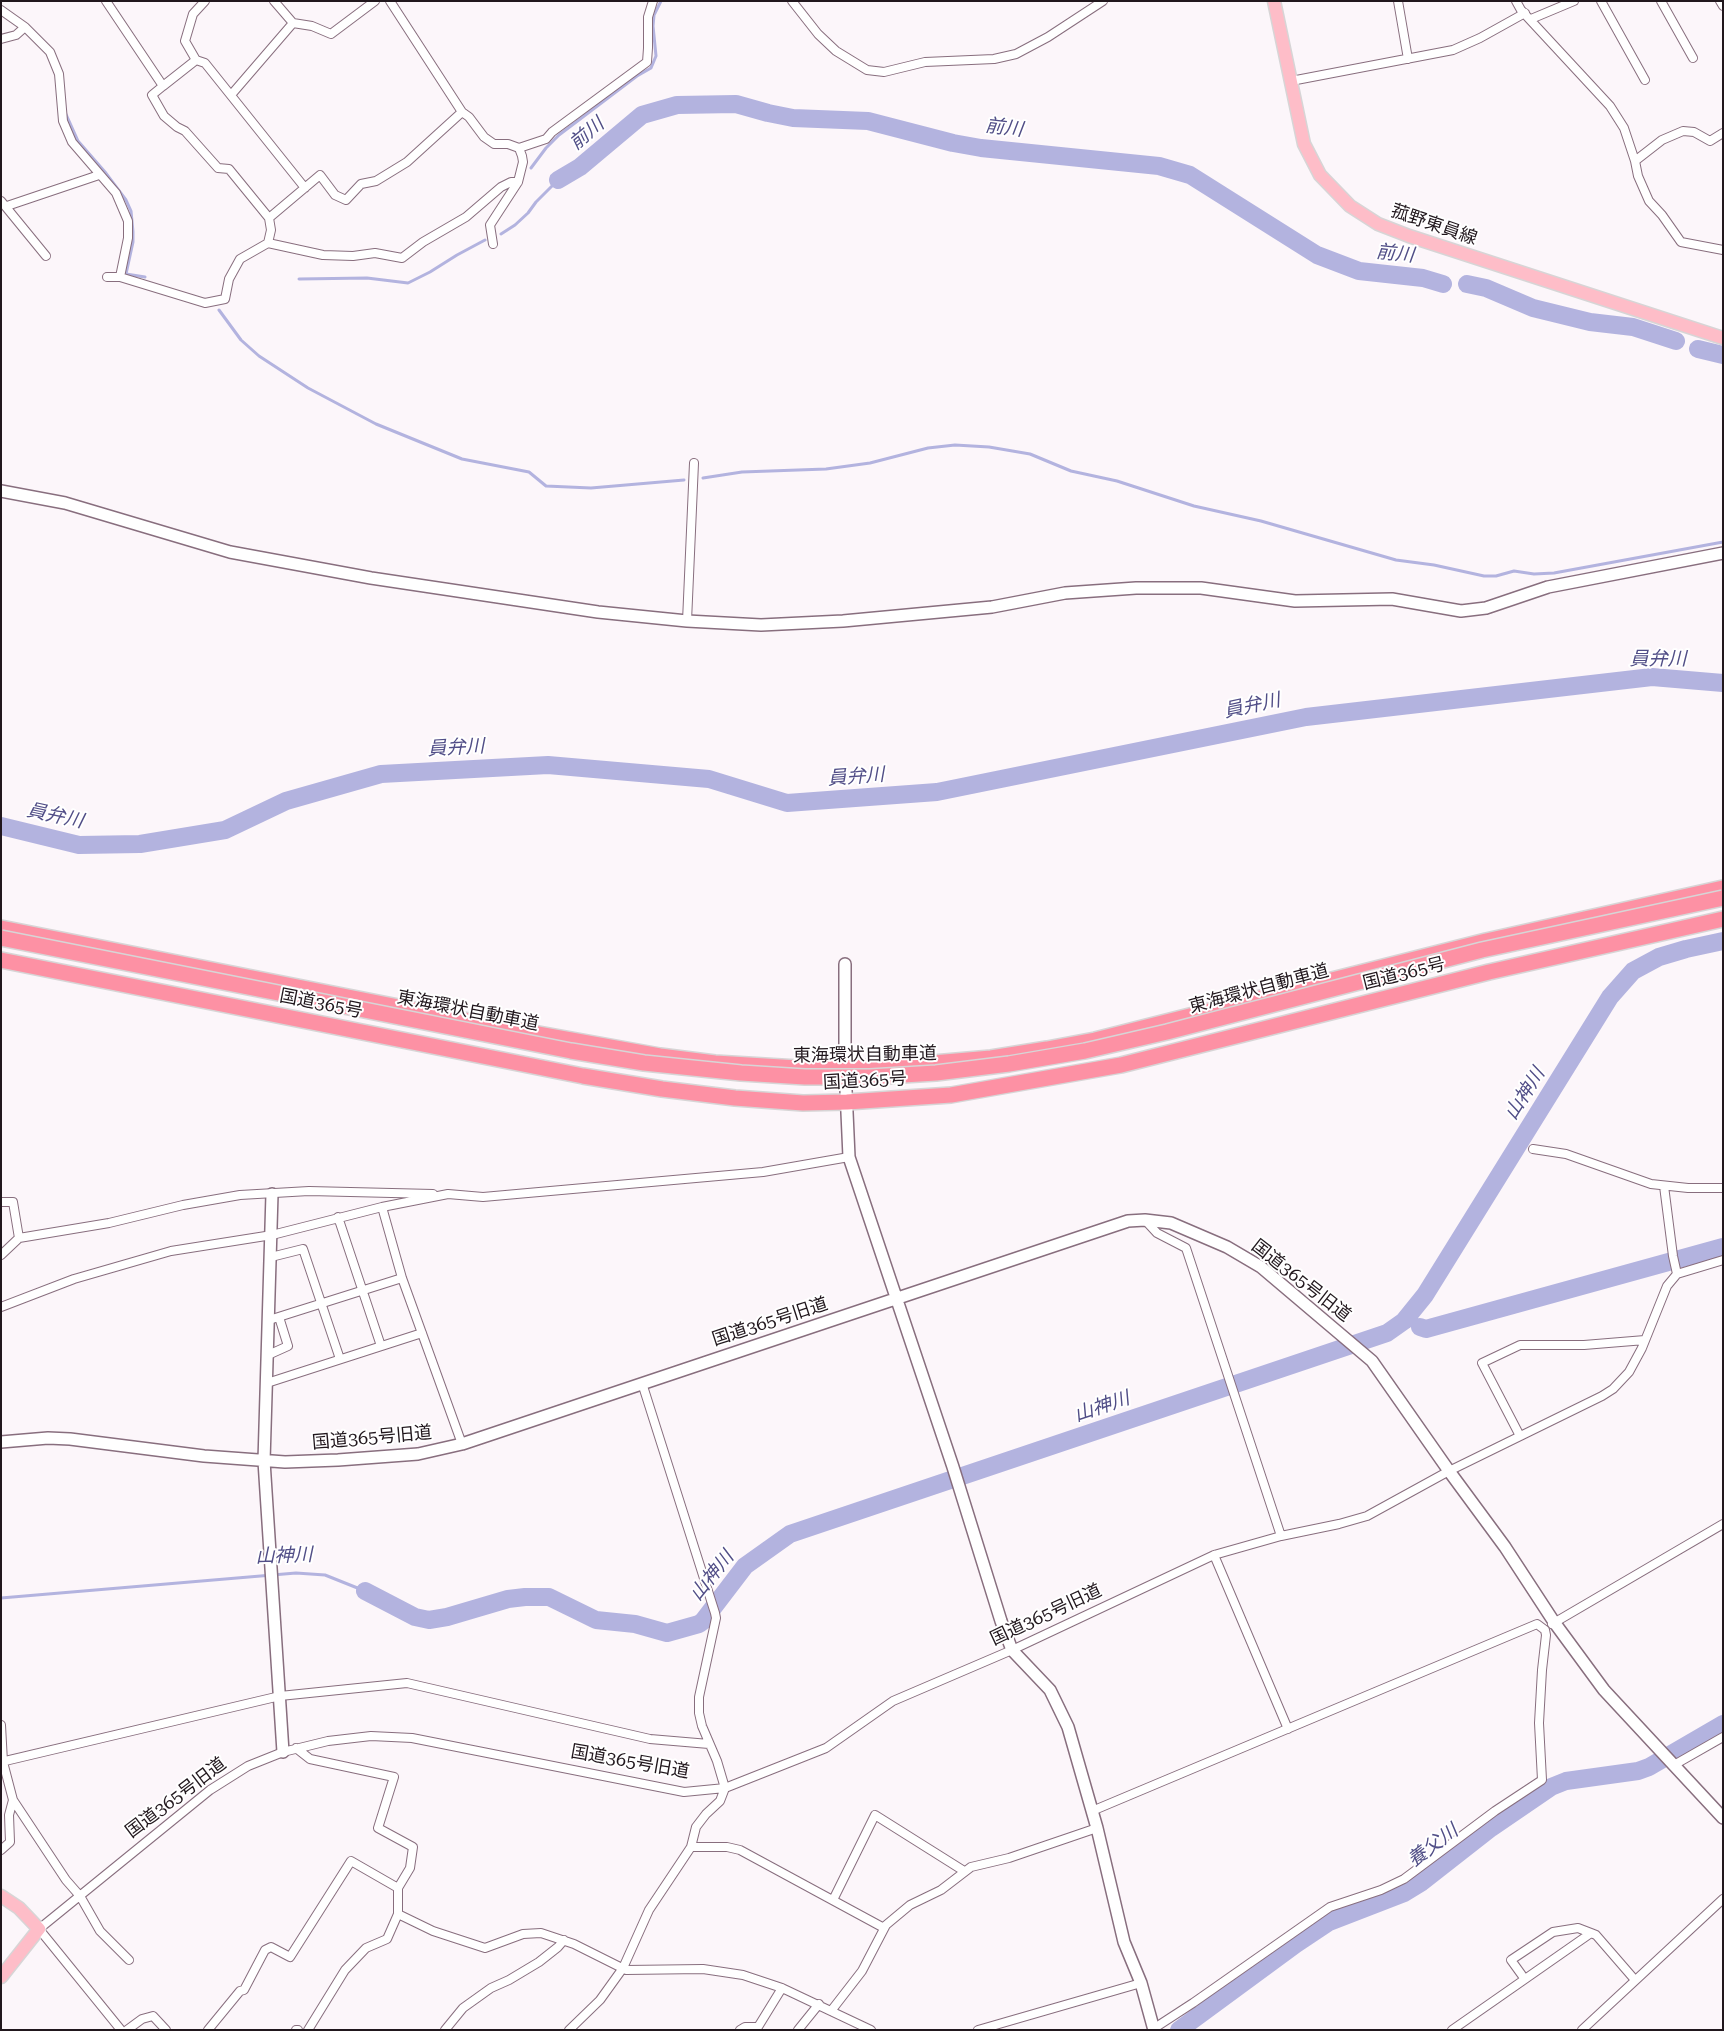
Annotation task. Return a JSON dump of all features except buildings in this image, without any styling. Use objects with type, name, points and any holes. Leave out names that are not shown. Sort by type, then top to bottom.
[{"type":"highway","name":"国道365号","points":[[1,928],[489,1025],[660,1056],[757,1066],[846,1068],[926,1065],[1047,1050],[1095,1040],[1486,941],[1723,888]]},
{"type":"highway","name":"東海環状自動車道","points":[[1,938],[644,1063],[741,1073],[804,1077],[870,1077],[936,1073],[1009,1064],[1085,1051],[1167,1032],[1482,950],[1723,898]]},
{"type":"highway","name":"国道365号","points":[[1,960],[618,1082],[735,1098],[802,1103],[847,1102],[951,1095],[1121,1064],[1489,972],[1723,919]]},
{"type":"main road","name":"菰野東員線","points":[[1274,1],[1302,134],[1317,169],[1341,198],[1357,212],[1378,224],[1409,236],[1723,338]]},
{"type":"main road","points":[[1,1896],[20,1908],[39,1929],[1,1977]]},
{"type":"street","points":[[106,1],[163,86]]},
{"type":"street","points":[[205,1],[193,14],[185,41],[196,60],[205,63],[305,188]]},
{"type":"street","points":[[274,1],[293,24],[312,26],[331,34],[375,1]]},
{"type":"street","points":[[390,1],[462,112],[484,137],[494,144],[508,144],[519,148],[546,139],[552,132],[646,62],[648,17],[653,1]]},
{"type":"street","points":[[792,1],[818,34],[836,51],[867,70],[884,72],[925,62],[994,59],[1016,54],[1048,37],[1103,1]]},
{"type":"street","points":[[1398,1],[1408,59]]},
{"type":"street","points":[[1516,1],[1610,106],[1624,128],[1638,176],[1649,201],[1682,242],[1723,250]]},
{"type":"street","points":[[1531,19],[1574,1]]},
{"type":"street","points":[[1601,1],[1645,80]]},
{"type":"street","points":[[1661,1],[1693,58]]},
{"type":"street","points":[[1720,1],[1723,6]]},
{"type":"street","points":[[1,10],[24,27],[50,52],[59,74],[63,121],[72,142],[116,193],[128,221],[128,238],[120,277]]},
{"type":"street","points":[[1291,81],[1408,59],[1460,47],[1525,13]]},
{"type":"street","points":[[230,95],[293,24]]},
{"type":"street","points":[[1,39],[16,34],[24,27]]},
{"type":"street","points":[[196,60],[152,95],[164,116],[185,131],[218,168],[229,169],[268,218],[271,230],[268,242]]},
{"type":"street","points":[[268,218],[320,175],[336,195],[346,200],[361,184],[376,181],[407,162],[462,112]]},
{"type":"street","points":[[1634,161],[1662,140],[1683,131],[1694,132],[1710,141],[1723,133]]},
{"type":"street","points":[[493,244],[490,225],[518,182],[523,162],[519,148]]},
{"type":"street","points":[[46,256],[3,202],[99,174]]},
{"type":"street","points":[[107,277],[120,277],[205,303],[225,299],[229,279],[240,259],[268,242],[323,255],[353,256],[375,253],[402,258],[423,242],[466,216],[501,187],[511,182],[518,182]]},
{"type":"street","points":[[687,621],[694,463]]},
{"type":"street","points":[[1,491],[65,503],[230,552],[371,578],[525,603],[598,612],[687,621],[761,625],[843,621],[992,607],[1065,593],[1136,588],[1201,588],[1294,601],[1392,599],[1460,611],[1486,608],[1548,587],[1723,553]]},
{"type":"street","points":[[844,964],[849,1157],[1012,1650],[1050,1690],[1063,1714],[1097,1828],[1124,1942],[1141,1983],[1154,2029],[1194,2004],[1330,1907],[1381,1890],[1404,1879],[1495,1811],[1542,1780],[1539,1723],[1545,1630],[1538,1624],[1092,1811]]},
{"type":"street","points":[[1533,1150],[1566,1154],[1601,1168],[1651,1184],[1723,1188]]},
{"type":"street","points":[[1,1254],[19,1238],[109,1223],[184,1205],[240,1195],[310,1191],[448,1194],[483,1197],[763,1172],[849,1157]]},
{"type":"street","points":[[1664,1186],[1676,1271],[1723,1260]]},
{"type":"street","points":[[272,1194],[271,1257],[274,1318],[268,1355],[264,1461],[283,1752]]},
{"type":"street","points":[[1,1307],[74,1279],[171,1251],[272,1235],[338,1217],[448,1194]]},
{"type":"street","points":[[1,1202],[12,1202],[19,1238]]},
{"type":"street","points":[[382,1207],[402,1278],[462,1444]]},
{"type":"street","points":[[338,1217],[381,1346]]},
{"type":"street","points":[[1145,1220],[1156,1232],[1186,1248],[1281,1536]]},
{"type":"street","name":"国道365号旧道","points":[[1,1442],[48,1438],[70,1439],[204,1456],[264,1461],[338,1460],[418,1454],[462,1444],[1128,1221],[1145,1220],[1171,1223],[1227,1247],[1261,1267],[1372,1361],[1448,1471]]},
{"type":"street","points":[[271,1257],[303,1249],[340,1359]]},
{"type":"street","name":"国道365号旧道","points":[[39,1929],[210,1790],[248,1766],[296,1748],[328,1741],[371,1736],[412,1738],[684,1792],[725,1788],[826,1748],[893,1701],[1012,1650],[1214,1555],[1281,1536],[1367,1516],[1448,1471],[1602,1396],[1613,1389],[1629,1372],[1645,1340],[1667,1286],[1676,1271]]},
{"type":"street","points":[[274,1318],[402,1278]]},
{"type":"street","points":[[268,1355],[288,1346],[274,1318]]},
{"type":"street","points":[[267,1383],[422,1333]]},
{"type":"street","points":[[1520,1436],[1482,1363],[1520,1345],[1584,1344],[1645,1340]]},
{"type":"street","points":[[570,2030],[600,2000],[622,1968],[650,1910],[691,1847],[696,1827],[720,1800],[725,1788],[699,1713],[699,1697],[716,1618],[715,1612],[642,1383]]},
{"type":"street","points":[[1448,1471],[1505,1546],[1554,1622],[1604,1690],[1723,1818]]},
{"type":"street","points":[[1545,1630],[1554,1622],[1723,1524]]},
{"type":"street","points":[[1214,1555],[1288,1729]]},
{"type":"street","points":[[2,1762],[280,1696],[407,1683],[650,1739],[709,1744]]},
{"type":"street","points":[[1,1725],[2,1762],[13,1800],[66,1880],[80,1896],[100,1931],[129,1960]]},
{"type":"street","points":[[1673,1764],[1723,1737]]},
{"type":"street","points":[[296,1748],[310,1759],[394,1777],[378,1828],[413,1847],[410,1868],[398,1888],[398,1914],[387,1939],[366,1948],[345,1970],[308,2030]]},
{"type":"street","points":[[1,1850],[10,1842],[9,1815],[13,1800]]},
{"type":"street","points":[[833,1900],[875,1815],[964,1871]]},
{"type":"street","points":[[831,2011],[862,1971],[884,1928],[910,1905],[941,1890],[964,1871],[1097,1828]]},
{"type":"street","points":[[691,1847],[727,1847],[740,1850],[884,1928]]},
{"type":"street","points":[[208,2030],[240,1991],[244,1990],[265,1950],[271,1947],[290,1957],[352,1861],[398,1888]]},
{"type":"street","points":[[1582,2030],[1723,1899]]},
{"type":"street","points":[[398,1914],[433,1931],[485,1948],[530,1933],[541,1933],[564,1940],[626,1970],[715,1970],[743,1975],[782,1988],[871,2030]]},
{"type":"street","points":[[1524,1978],[1511,1960],[1553,1932],[1578,1928],[1596,1935],[1635,1980]]},
{"type":"street","points":[[39,1929],[121,2030]]},
{"type":"street","points":[[1452,2030],[1591,1932]]},
{"type":"street","points":[[446,2030],[463,2008],[492,1988],[539,1962],[558,1948],[564,1940]]},
{"type":"street","points":[[978,2030],[1141,1983]]},
{"type":"street","points":[[740,2030],[745,2027],[758,2027],[782,1988]]},
{"type":"street","points":[[798,2030],[819,2004]]},
{"type":"street","points":[[127,2030],[142,2019],[153,2016],[166,2030]]},
{"type":"waterway","points":[[531,168],[546,148],[559,135],[637,76],[651,68],[656,56],[653,26],[654,15],[661,1]]},
{"type":"waterway","name":"前川","points":[[558,180],[580,167],[642,115],[677,105],[736,104],[793,118],[868,121],[953,143],[981,148],[1159,166],[1190,175],[1317,255],[1359,271],[1423,278],[1443,284]]},
{"type":"waterway","points":[[65,112],[78,141],[126,200],[131,211],[133,232],[133,242],[126,274],[145,277]]},
{"type":"waterway","points":[[501,234],[528,213],[558,180]]},
{"type":"waterway","points":[[299,279],[367,278],[408,283],[485,240]]},
{"type":"waterway","name":"前川","points":[[1467,284],[1486,288],[1533,308],[1590,322],[1633,327],[1676,341]]},
{"type":"waterway","points":[[219,310],[241,340],[259,356],[308,388],[376,424],[462,459],[529,472],[546,486],[591,488],[684,480]]},
{"type":"waterway","name":"前川","points":[[1698,349],[1723,355]]},
{"type":"waterway","points":[[703,478],[742,472],[826,469],[870,463],[928,448],[955,445],[989,447],[1030,454],[1071,471],[1117,481],[1194,506],[1261,521],[1396,560],[1434,565],[1484,576],[1496,576],[1514,571],[1534,574],[1554,573],[1723,542]]},
{"type":"waterway","name":"員弁川","points":[[1,826],[79,845],[140,844],[225,830],[286,801],[381,774],[548,765],[709,779],[787,803],[937,792],[1306,717],[1652,677],[1723,683]]},
{"type":"waterway","name":"山神川","points":[[365,1591],[415,1617],[429,1620],[447,1617],[508,1599],[549,1597],[596,1620],[635,1624],[667,1633],[699,1624],[703,1621],[745,1566],[790,1534],[1387,1333],[1404,1321],[1425,1295],[1610,997],[1633,971],[1659,957],[1723,941]]},
{"type":"waterway","name":"山神川","points":[[1420,1327],[1426,1329],[1723,1247]]},
{"type":"waterway","name":"山神川","points":[[1,1598],[296,1573],[325,1575],[365,1591]]},
{"type":"waterway","name":"養父川","points":[[1179,2030],[1329,1922],[1404,1893],[1422,1882],[1491,1828],[1551,1787],[1566,1781],[1638,1771],[1649,1767],[1723,1724]]}]
